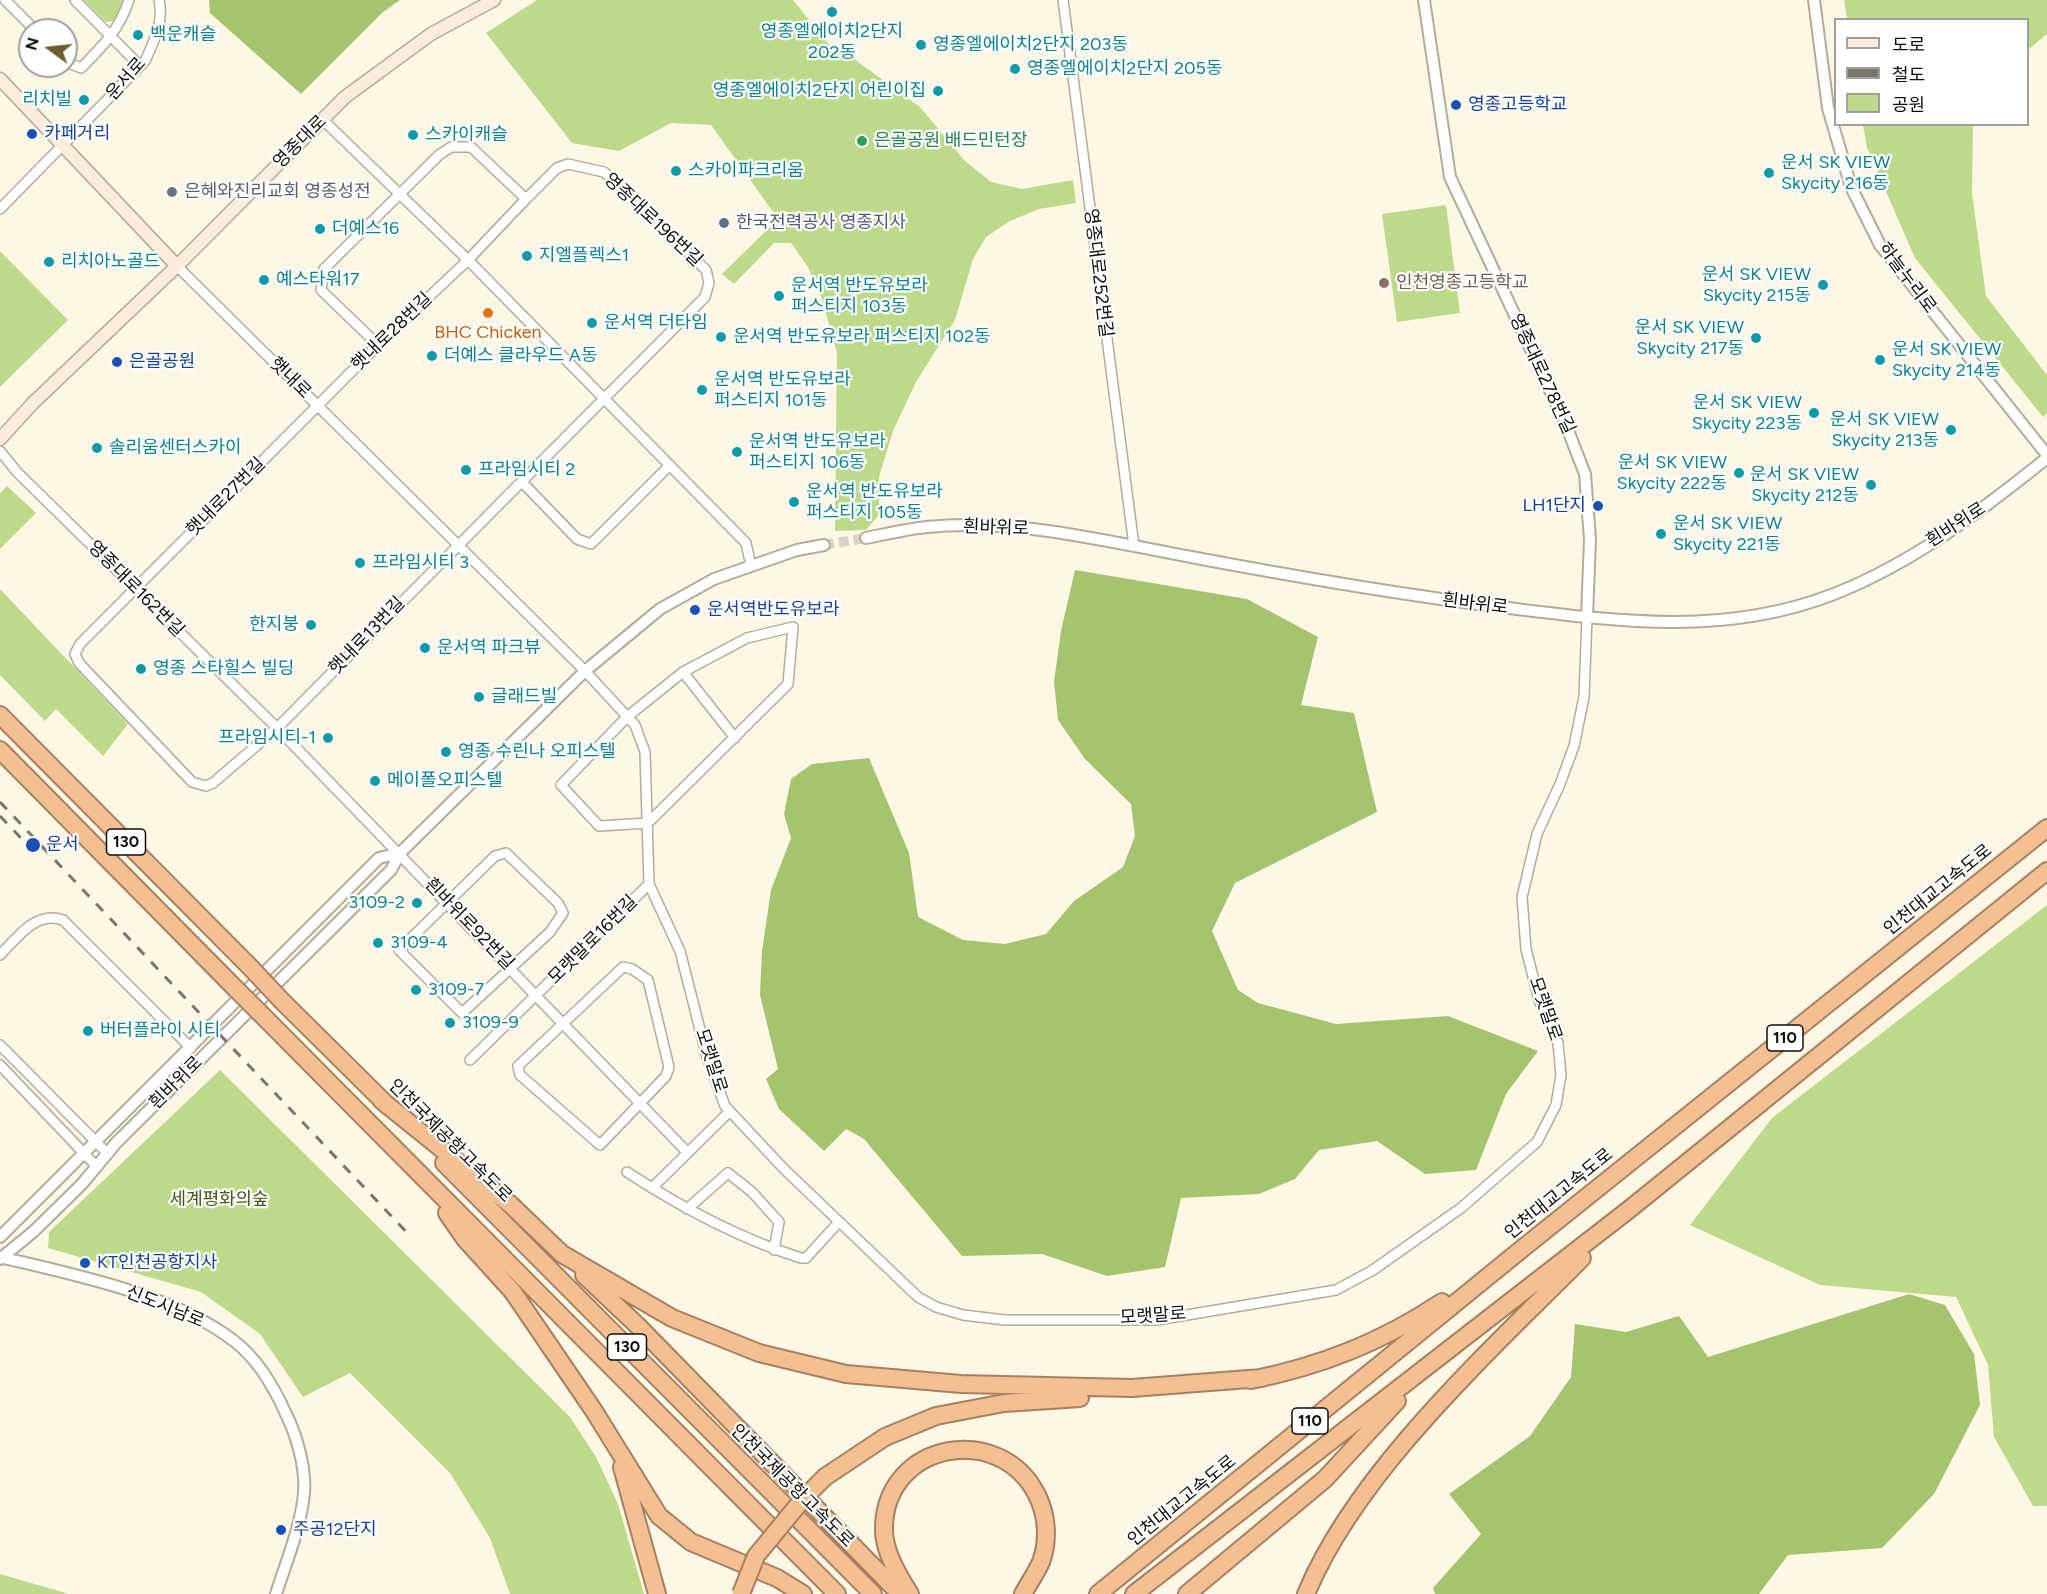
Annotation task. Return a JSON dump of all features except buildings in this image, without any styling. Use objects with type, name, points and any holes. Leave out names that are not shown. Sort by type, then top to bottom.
[{"type":"highway","name":"인천국제공항고속도로","points":[[0,715],[873,1594]]},
{"type":"highway","name":"130","points":[[0,750],[837,1594]]},
{"type":"highway","name":"인천대교고속도로","points":[[1098,1594],[1523,1248],[2047,828]]},
{"type":"highway","name":"110","points":[[1134,1594],[1631,1208],[2047,871]]},
{"type":"highway","points":[[381,1100],[511,1205],[638,1326],[900,1594]]},
{"type":"highway","points":[[421,1176],[465,1239],[513,1292],[594,1411],[619,1455],[659,1516],[676,1532],[707,1550],[777,1578],[803,1594]]},
{"type":"highway","points":[[1306,1594],[1343,1528],[1378,1475],[1480,1362],[1631,1208]]},
{"type":"highway","points":[[741,1594],[756,1556],[803,1499],[825,1477],[885,1437],[936,1416],[1004,1403],[1199,1391],[1309,1368],[1366,1345],[1430,1310],[1523,1248]]},
{"type":"highway","points":[[562,1254],[636,1299],[716,1338],[759,1353],[846,1374],[951,1384],[1102,1389],[1262,1378]]},
{"type":"highway","points":[[1187,1594],[1324,1479],[1430,1365]]},
{"type":"highway","points":[[910,1594],[890,1559],[883,1528],[887,1505],[898,1483],[918,1463],[962,1448],[985,1451],[1011,1464],[1031,1483],[1044,1508],[1046,1532],[1041,1561],[1023,1594]]},
{"type":"highway","points":[[619,1455],[657,1594]]},
{"type":"main road","name":"영종대로","points":[[0,439],[33,403],[177,266],[345,97],[431,34],[494,0]]},
{"type":"main road","name":"햇내로","points":[[0,79],[65,145],[177,266]]},
{"type":"street","points":[[5,0],[22,18]]},
{"type":"street","points":[[75,0],[141,66]]},
{"type":"street","points":[[78,67],[81,68],[112,36],[123,19],[129,0]]},
{"type":"street","name":"운서로","points":[[0,209],[141,66],[156,38],[162,12],[159,0]]},
{"type":"street","name":"영종대로252번길","points":[[1063,0],[1134,546]]},
{"type":"street","name":"영종대로278번길","points":[[1424,0],[1450,177],[1564,420],[1585,474],[1590,539],[1587,617]]},
{"type":"street","name":"하늘누리로","points":[[1814,0],[1828,108],[1851,187],[1880,245],[2047,456]]},
{"type":"street","points":[[323,120],[468,260],[746,543],[751,566]]},
{"type":"street","points":[[378,345],[321,290],[321,279],[324,269],[400,193],[451,147],[471,147],[526,198]]},
{"type":"street","name":"영종대로196번길","points":[[468,260],[557,168],[568,164],[604,172],[706,270],[709,283],[705,297],[604,399]]},
{"type":"street","name":"햇내로28번길","points":[[318,406],[378,345],[468,260]]},
{"type":"street","name":"햇내로","points":[[177,266],[585,671]]},
{"type":"street","name":"햇내로13번길","points":[[277,728],[457,544],[604,399]]},
{"type":"street","name":"햇내로27번길","points":[[277,728],[213,783],[199,785],[187,778],[79,663],[75,654],[80,644],[318,406]]},
{"type":"street","name":"영종대로162번길","points":[[0,451],[17,472],[277,728],[400,853]]},
{"type":"street","name":"흰바위로","points":[[866,538],[926,527],[999,526],[1052,531],[1353,588],[1587,617],[1661,623],[1709,623],[1769,614],[1832,595],[1887,570],[1982,510],[2047,456]]},
{"type":"street","points":[[522,482],[577,539],[591,544],[670,465]]},
{"type":"street","name":"흰바위로","points":[[1,1255],[33,1232],[391,870],[400,853],[585,671],[660,609],[714,579],[797,550],[824,545]]},
{"type":"street","name":"모랫말로","points":[[585,671],[634,725],[645,752],[649,884],[681,951],[707,1057],[725,1106],[839,1222],[918,1297],[936,1307],[963,1315],[1005,1320],[1157,1320],[1336,1290],[1373,1269],[1461,1208],[1537,1142],[1556,1105],[1561,1075],[1557,1043],[1539,1000],[1526,949],[1522,897],[1537,834],[1560,784],[1574,746],[1584,697],[1587,617]]},
{"type":"street","points":[[793,627],[788,684],[648,823],[599,826],[561,785],[627,717],[683,672],[747,638],[793,627]]},
{"type":"street","points":[[683,672],[735,738]]},
{"type":"street","name":"흰바위로","points":[[0,1237],[379,858],[400,853]]},
{"type":"street","name":"흰바위로92번길","points":[[400,853],[537,995]]},
{"type":"street","points":[[506,853],[558,903],[563,913],[550,932],[462,1013],[399,950],[447,902],[495,856],[506,853]]},
{"type":"street","name":"모랫말로16번길","points":[[470,1060],[649,884]]},
{"type":"street","points":[[0,955],[37,920],[51,916],[63,920],[190,1048]]},
{"type":"street","points":[[623,967],[632,969],[648,980],[669,1067],[666,1076],[641,1104],[600,1144],[520,1075],[518,1066],[564,1022],[623,967]]},
{"type":"street","name":"모랫말로16번길","points":[[537,995],[687,1152]]},
{"type":"street","points":[[0,1045],[108,1154]]},
{"type":"street","points":[[0,1065],[97,1167]]},
{"type":"street","points":[[652,1188],[730,1111]]},
{"type":"street","points":[[627,1172],[687,1209],[740,1237],[774,1250],[806,1258],[839,1222]]},
{"type":"street","points":[[687,1209],[728,1173],[752,1192],[779,1222],[774,1250]]},
{"type":"street","name":"신도시남로","points":[[1,1255],[121,1289],[182,1310],[235,1341],[259,1367],[292,1426],[300,1456],[304,1492],[276,1594]]},
{"type":"green space","points":[[84,0],[123,0],[115,21],[106,22]]},
{"type":"green space","points":[[209,0],[400,0],[383,12],[301,94],[210,13]]},
{"type":"green space","points":[[537,0],[793,0],[835,52],[854,59],[920,107],[965,161],[991,182],[1022,189],[1073,180],[1076,203],[1039,209],[1010,221],[986,237],[973,259],[955,320],[916,382],[893,431],[879,477],[879,515],[866,530],[835,531],[837,353],[822,299],[808,267],[791,243],[774,243],[734,284],[722,274],[778,219],[711,125],[671,123],[619,151],[572,143],[486,33]]},
{"type":"green space","points":[[1844,0],[2047,0],[2047,34],[2029,49],[2029,18],[1847,18]]},
{"type":"green space","points":[[1863,126],[1973,126],[1972,193],[1986,296],[2047,375],[2047,413],[2043,417],[1915,258],[1867,148]]},
{"type":"green space","points":[[1446,205],[1460,313],[1397,322],[1382,214]]},
{"type":"green space","points":[[0,251],[68,320],[0,387]]},
{"type":"green space","points":[[7,486],[36,513],[0,549],[0,493]]},
{"type":"green space","points":[[1075,570],[1247,599],[1318,637],[1301,705],[1354,713],[1377,812],[1235,883],[1212,931],[1238,990],[1258,1003],[1336,1024],[1448,1016],[1538,1051],[1506,1094],[1476,1170],[1425,1174],[1377,1141],[1319,1150],[1295,1179],[1259,1194],[1181,1198],[1165,1267],[1107,1276],[1042,1254],[962,1256],[864,1139],[846,1129],[824,1151],[779,1109],[766,1079],[778,1069],[760,995],[762,951],[771,890],[791,838],[784,814],[791,779],[812,764],[869,758],[909,853],[918,917],[963,940],[1005,944],[1046,934],[1074,901],[1123,867],[1135,836],[1131,804],[1085,759],[1058,720],[1054,682],[1061,631]]},
{"type":"green space","points":[[0,589],[128,724],[103,756],[56,709],[45,721],[0,675]]},
{"type":"green space","points":[[2047,905],[2047,1506],[2033,1506],[1994,1437],[1988,1365],[1956,1297],[1820,1285],[1690,1225],[1772,1118]]},
{"type":"green space","name":"세계평화의숲","points":[[220,1070],[570,1417],[596,1457],[618,1504],[644,1594],[510,1594],[490,1538],[450,1473],[350,1373],[303,1397],[260,1334],[201,1292],[48,1248],[49,1232]]},
{"type":"green space","points":[[1909,1294],[1945,1305],[1974,1354],[1980,1405],[1934,1494],[1882,1548],[1788,1555],[1759,1594],[1435,1594],[1433,1588],[1481,1534],[1449,1494],[1530,1436],[1571,1377],[1575,1324],[1626,1332],[1679,1316],[1708,1357]]},
{"type":"green space","points":[[0,1574],[69,1594],[0,1594]]},
{"type":"tunnel","points":[[824,545],[866,538]]},
{"type":"railway","points":[[0,802],[412,1238]]},
{"type":"railway","points":[[0,816],[35,853]]},
{"type":"place","name":"영종엘에이치2단지 202동","points":[[832,12]]},
{"type":"place","name":"백운캐슬","points":[[138,35]]},
{"type":"place","name":"영종엘에이치2단지 203동","points":[[921,45]]},
{"type":"place","name":"영종엘에이치2단지 205동","points":[[1015,69]]},
{"type":"place","name":"영종엘에이치2단지 어린이집","points":[[938,91]]},
{"type":"place","name":"리치빌","points":[[84,100]]},
{"type":"place","name":"영종고등학교","points":[[1456,105]]},
{"type":"place","name":"카페거리","points":[[32,134]]},
{"type":"place","name":"스카이캐슬","points":[[413,135]]},
{"type":"place","name":"은골공원 배드민턴장","points":[[862,141]]},
{"type":"place","name":"스카이파크리움","points":[[676,171]]},
{"type":"place","name":"운서 SK VIEW Skycity 216동","points":[[1769,173]]},
{"type":"place","name":"은혜와진리교회 영종성전","points":[[172,192]]},
{"type":"place","name":"한국전력공사 영종지사","points":[[724,223]]},
{"type":"place","name":"더예스16","points":[[320,229]]},
{"type":"place","name":"지엘플렉스1","points":[[527,256]]},
{"type":"place","name":"리치아노골드","points":[[49,262]]},
{"type":"place","name":"예스타워17","points":[[264,280]]},
{"type":"place","name":"인천영종고등학교","points":[[1384,283]]},
{"type":"place","name":"운서 SK VIEW Skycity 215동","points":[[1823,285]]},
{"type":"place","name":"운서역 반도유보라 퍼스티지 103동","points":[[779,296]]},
{"type":"place","name":"BHC Chicken","points":[[488,313]]},
{"type":"place","name":"운서역 더타임","points":[[592,323]]},
{"type":"place","name":"운서역 반도유보라 퍼스티지 102동","points":[[721,337]]},
{"type":"place","name":"운서 SK VIEW Skycity 217동","points":[[1756,338]]},
{"type":"place","name":"더예스 클라우드 A동","points":[[432,356]]},
{"type":"place","name":"운서 SK VIEW Skycity 214동","points":[[1880,360]]},
{"type":"place","name":"은골공원","points":[[117,362]]},
{"type":"place","name":"운서역 반도유보라 퍼스티지 101동","points":[[702,390]]},
{"type":"place","name":"운서 SK VIEW Skycity 223동","points":[[1814,413]]},
{"type":"place","name":"운서 SK VIEW Skycity 213동","points":[[1951,430]]},
{"type":"place","name":"솔리움센터스카이","points":[[97,448]]},
{"type":"place","name":"운서역 반도유보라 퍼스티지 106동","points":[[737,452]]},
{"type":"place","name":"프라임시티 2","points":[[466,470]]},
{"type":"place","name":"운서 SK VIEW Skycity 222동","points":[[1739,473]]},
{"type":"place","name":"운서 SK VIEW Skycity 212동","points":[[1871,485]]},
{"type":"place","name":"운서역 반도유보라 퍼스티지 105동","points":[[794,502]]},
{"type":"place","name":"LH1단지","points":[[1598,506]]},
{"type":"place","name":"운서 SK VIEW Skycity 221동","points":[[1661,534]]},
{"type":"place","name":"프라임시티 3","points":[[360,563]]},
{"type":"place","name":"운서역반도유보라","points":[[695,610]]},
{"type":"place","name":"한지붕","points":[[311,625]]},
{"type":"place","name":"운서역 파크뷰","points":[[425,648]]},
{"type":"place","name":"영종 스타힐스 빌딩","points":[[141,669]]},
{"type":"place","name":"글래드빌","points":[[479,697]]},
{"type":"place","name":"프라임시티-1","points":[[328,738]]},
{"type":"place","name":"영종 수린나 오피스텔","points":[[446,752]]},
{"type":"place","name":"메이폴오피스텔","points":[[375,781]]},
{"type":"place","name":"운서","points":[[33,845]]},
{"type":"place","name":"3109-2","points":[[417,903]]},
{"type":"place","name":"3109-4","points":[[378,943]]},
{"type":"place","name":"3109-7","points":[[416,990]]},
{"type":"place","name":"3109-9","points":[[450,1023]]},
{"type":"place","name":"버터플라이 시티","points":[[88,1031]]},
{"type":"place","name":"KT인천공항지사","points":[[85,1263]]},
{"type":"place","name":"주공12단지","points":[[281,1530]]}]
